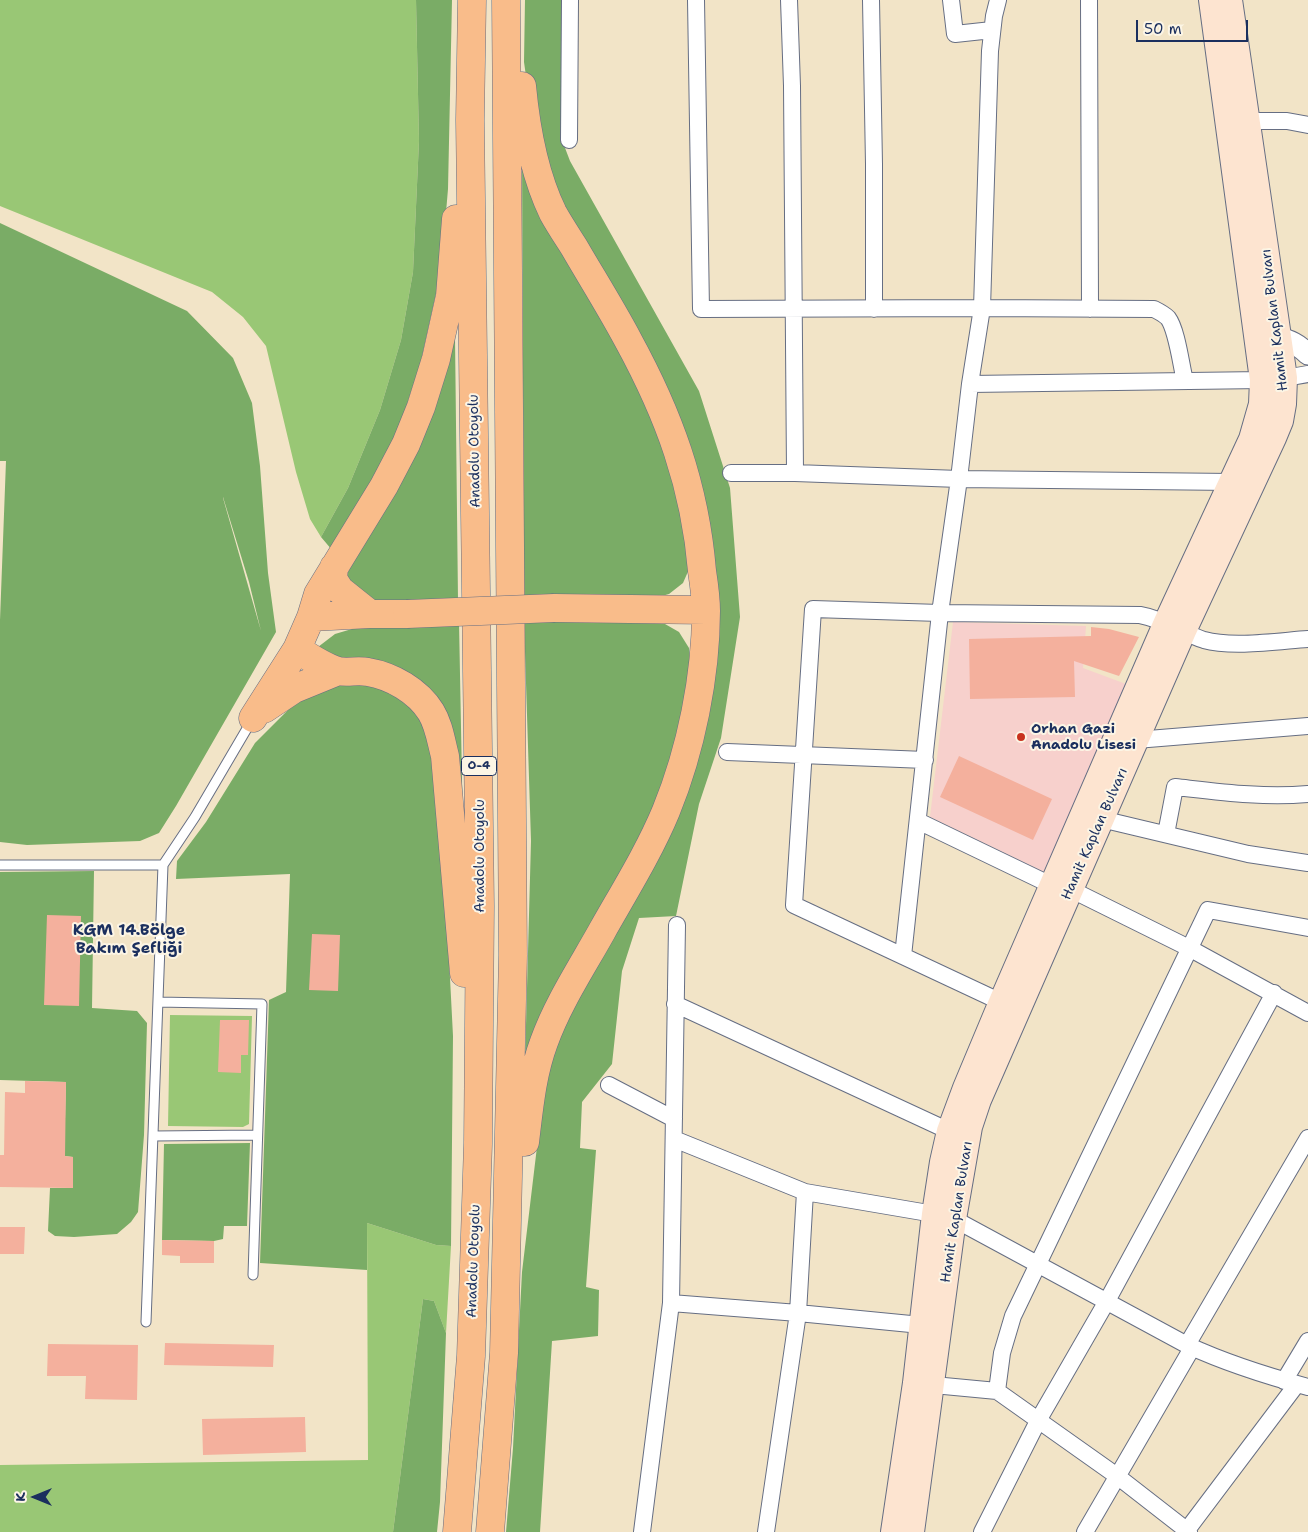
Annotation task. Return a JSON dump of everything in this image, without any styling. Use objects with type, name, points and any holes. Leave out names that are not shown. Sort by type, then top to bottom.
[{"type":"highway","points":[[253,718],[297,649],[311,617],[318,594],[384,486],[406,444],[421,407],[436,358],[450,296],[465,0]]},
{"type":"highway","name":"Anadolu Otoyolu","points":[[457,1532],[471,1356],[478,1144],[480,906],[470,120],[472,0]]},
{"type":"highway","name":"O-4","points":[[490,1532],[504,1353],[514,955],[506,0]]},
{"type":"highway","points":[[507,1275],[537,1064],[544,1041],[557,1012],[646,852],[665,813],[677,781],[698,696],[706,610],[695,511],[687,479],[670,429],[652,385],[627,337],[553,212],[542,184],[526,124],[513,0]]},
{"type":"highway","points":[[334,567],[334,579],[340,590],[370,614]]},
{"type":"highway","points":[[311,617],[554,608],[706,610]]},
{"type":"highway","points":[[297,649],[313,660],[338,671],[367,672],[388,677],[403,685],[419,697],[431,712],[439,730],[445,756],[449,791],[478,1144]]},
{"type":"highway","points":[[253,718],[294,689],[338,671]]},
{"type":"main road","name":"Hamit Kaplan Bulvarı","points":[[912,1532],[923,1384],[944,1216],[942,1162],[949,1132],[1001,1002],[1061,887],[1101,819],[1136,740],[1175,627],[1274,438],[1281,421],[1284,404],[1274,379],[1211,0]]},
{"type":"main road","name":"Hamit Kaplan Bulvarı","points":[[1230,0],[1248,121],[1268,339]]},
{"type":"main road","name":"Hamit Kaplan Bulvarı","points":[[893,1532],[923,1384],[921,1325],[944,1216],[979,1100],[1061,887],[1175,627],[1232,482],[1251,440],[1261,404],[1274,379]]},
{"type":"street","points":[[569,140],[570,0]]},
{"type":"street","points":[[696,0],[701,310],[982,308],[1154,310],[1164,314],[1174,331],[1184,381]]},
{"type":"street","points":[[789,0],[792,86],[795,473]]},
{"type":"street","points":[[871,0],[874,309]]},
{"type":"street","points":[[951,0],[955,34],[992,30]]},
{"type":"street","points":[[903,956],[940,613],[970,384],[982,308],[989,61],[992,30],[998,0]]},
{"type":"street","points":[[1089,0],[1090,309]]},
{"type":"street","points":[[1248,121],[1287,121],[1308,125]]},
{"type":"street","points":[[1268,339],[1290,341],[1308,354]]},
{"type":"street","points":[[970,384],[1274,379],[1308,374]]},
{"type":"street","points":[[731,473],[795,473],[959,479],[1232,482]]},
{"type":"street","points":[[1001,1002],[794,905],[813,610],[1140,615],[1152,616],[1205,640],[1230,643],[1308,639]]},
{"type":"street","points":[[1136,740],[1308,726]]},
{"type":"street","points":[[727,752],[925,760]]},
{"type":"street","points":[[1166,834],[1175,787],[1252,795],[1308,794]]},
{"type":"street","points":[[1101,819],[1248,854],[1308,862]]},
{"type":"street","points":[[918,821],[1189,948],[1308,1013]]},
{"type":"street","points":[[997,1391],[1000,1360],[1013,1316],[1208,910],[1308,928]]},
{"type":"street","points":[[642,1532],[671,1303],[677,925]]},
{"type":"street","points":[[982,1532],[1039,1419],[1107,1301],[1274,994]]},
{"type":"street","points":[[675,1004],[949,1132]]},
{"type":"street","points":[[609,1085],[674,1119]]},
{"type":"street","points":[[1085,1532],[1308,1138]]},
{"type":"street","points":[[674,1139],[805,1192],[944,1216],[1190,1346],[1238,1366],[1296,1384]]},
{"type":"street","points":[[766,1532],[798,1313],[805,1192]]},
{"type":"street","points":[[671,1303],[921,1325]]},
{"type":"street","points":[[923,1384],[997,1391],[1117,1476],[1188,1531],[1296,1384],[1308,1341]]},
{"type":"lane","points":[[146,1322],[163,865],[195,817],[253,718]]},
{"type":"lane","points":[[0,865],[163,865]]},
{"type":"lane","points":[[158,1002],[262,1004],[253,1275]]},
{"type":"lane","points":[[154,1136],[257,1135]]},
{"type":"shaded area","name":"Orhan Gazi Anadolu Lisesi","points":[[953,622],[1086,626],[1083,668],[1126,684],[1044,872],[930,817]]},
{"type":"green space","points":[[0,0],[416,0],[419,141],[413,272],[401,340],[380,410],[348,488],[321,537],[310,519],[296,472],[266,346],[243,317],[212,292],[0,206]]},
{"type":"green space","points":[[416,0],[452,0],[448,189],[441,271],[421,361],[401,423],[375,478],[332,550],[321,537],[348,488],[380,410],[401,340],[413,272],[419,141]]},
{"type":"green space","points":[[525,0],[562,0],[562,140],[570,161],[699,391],[730,488],[740,617],[721,738],[699,804],[676,916],[639,918],[622,971],[612,1064],[582,1102],[580,1148],[596,1150],[586,1287],[599,1290],[598,1336],[552,1341],[540,1532],[506,1532],[513,1448],[522,1272],[548,1055],[674,811],[709,553],[565,216],[533,126],[524,62]]},
{"type":"green space","points":[[522,157],[639,379],[684,507],[690,567],[683,583],[669,594],[651,599],[524,597]]},
{"type":"green space","points":[[0,223],[187,311],[233,358],[252,403],[260,466],[268,573],[276,632],[159,833],[140,841],[27,845],[0,842],[0,620],[6,461],[0,461]],"holes":[[[223,497],[249,582],[261,631]]]},
{"type":"green space","points":[[455,337],[458,600],[374,601],[344,580],[437,394]]},
{"type":"green space","points":[[524,620],[645,621],[665,624],[679,632],[689,648],[691,666],[668,780],[525,1062],[531,841]]},
{"type":"green space","points":[[459,622],[463,832],[447,717],[318,647],[335,634],[362,626]]},
{"type":"green space","points":[[330,684],[373,685],[399,696],[415,711],[429,734],[444,862],[453,1036],[451,1246],[436,1245],[367,1223],[367,1270],[260,1263],[269,1000],[286,992],[290,874],[176,879],[177,861],[206,822],[255,743],[307,693]]},
{"type":"green space","points":[[94,871],[92,1008],[137,1011],[147,1023],[144,1135],[138,1212],[131,1222],[117,1234],[74,1237],[55,1236],[48,1231],[50,1188],[73,1188],[73,1157],[64,1156],[66,1082],[0,1080],[0,872]]},
{"type":"green space","points":[[170,1015],[252,1016],[249,1124],[243,1127],[168,1126]]},
{"type":"green space","points":[[250,1143],[247,1226],[224,1226],[223,1239],[214,1241],[162,1240],[164,1144]]},
{"type":"green space","points":[[367,1223],[436,1245],[451,1246],[446,1333],[434,1301],[423,1299],[393,1532],[0,1532],[0,1465],[368,1460]]},
{"type":"green space","points":[[423,1299],[434,1301],[446,1333],[440,1502],[437,1532],[393,1532]]},
{"type":"building","points":[[1091,627],[1109,629],[1139,637],[1119,676],[1074,661],[1075,697],[970,699],[969,639],[1091,636]]},
{"type":"building","points":[[959,756],[1052,799],[1033,840],[940,797]]},
{"type":"building","points":[[47,915],[81,916],[79,1006],[44,1005]]},
{"type":"building","points":[[312,934],[340,935],[338,991],[309,990]]},
{"type":"building","points":[[220,1020],[249,1020],[248,1055],[241,1055],[241,1073],[218,1072]]},
{"type":"building","points":[[25,1081],[66,1082],[65,1156],[73,1157],[73,1188],[0,1187],[0,1155],[4,1155],[5,1092],[25,1093]]},
{"type":"building","points":[[0,1227],[25,1227],[24,1254],[0,1254]]},
{"type":"building","points":[[162,1240],[214,1241],[214,1263],[180,1263],[180,1256],[162,1255]]},
{"type":"building","points":[[165,1343],[274,1345],[273,1367],[164,1365]]},
{"type":"building","points":[[48,1344],[138,1345],[137,1400],[85,1399],[86,1376],[47,1376]]},
{"type":"building","points":[[305,1417],[306,1452],[203,1455],[202,1419]]},
{"type":"place","name":"Orhan Gazi Anadolu Lisesi","points":[[1021,737]]},
{"type":"district","name":"KGM 14.Bölge Bakım Şefliği","points":[[129,940]]}]
